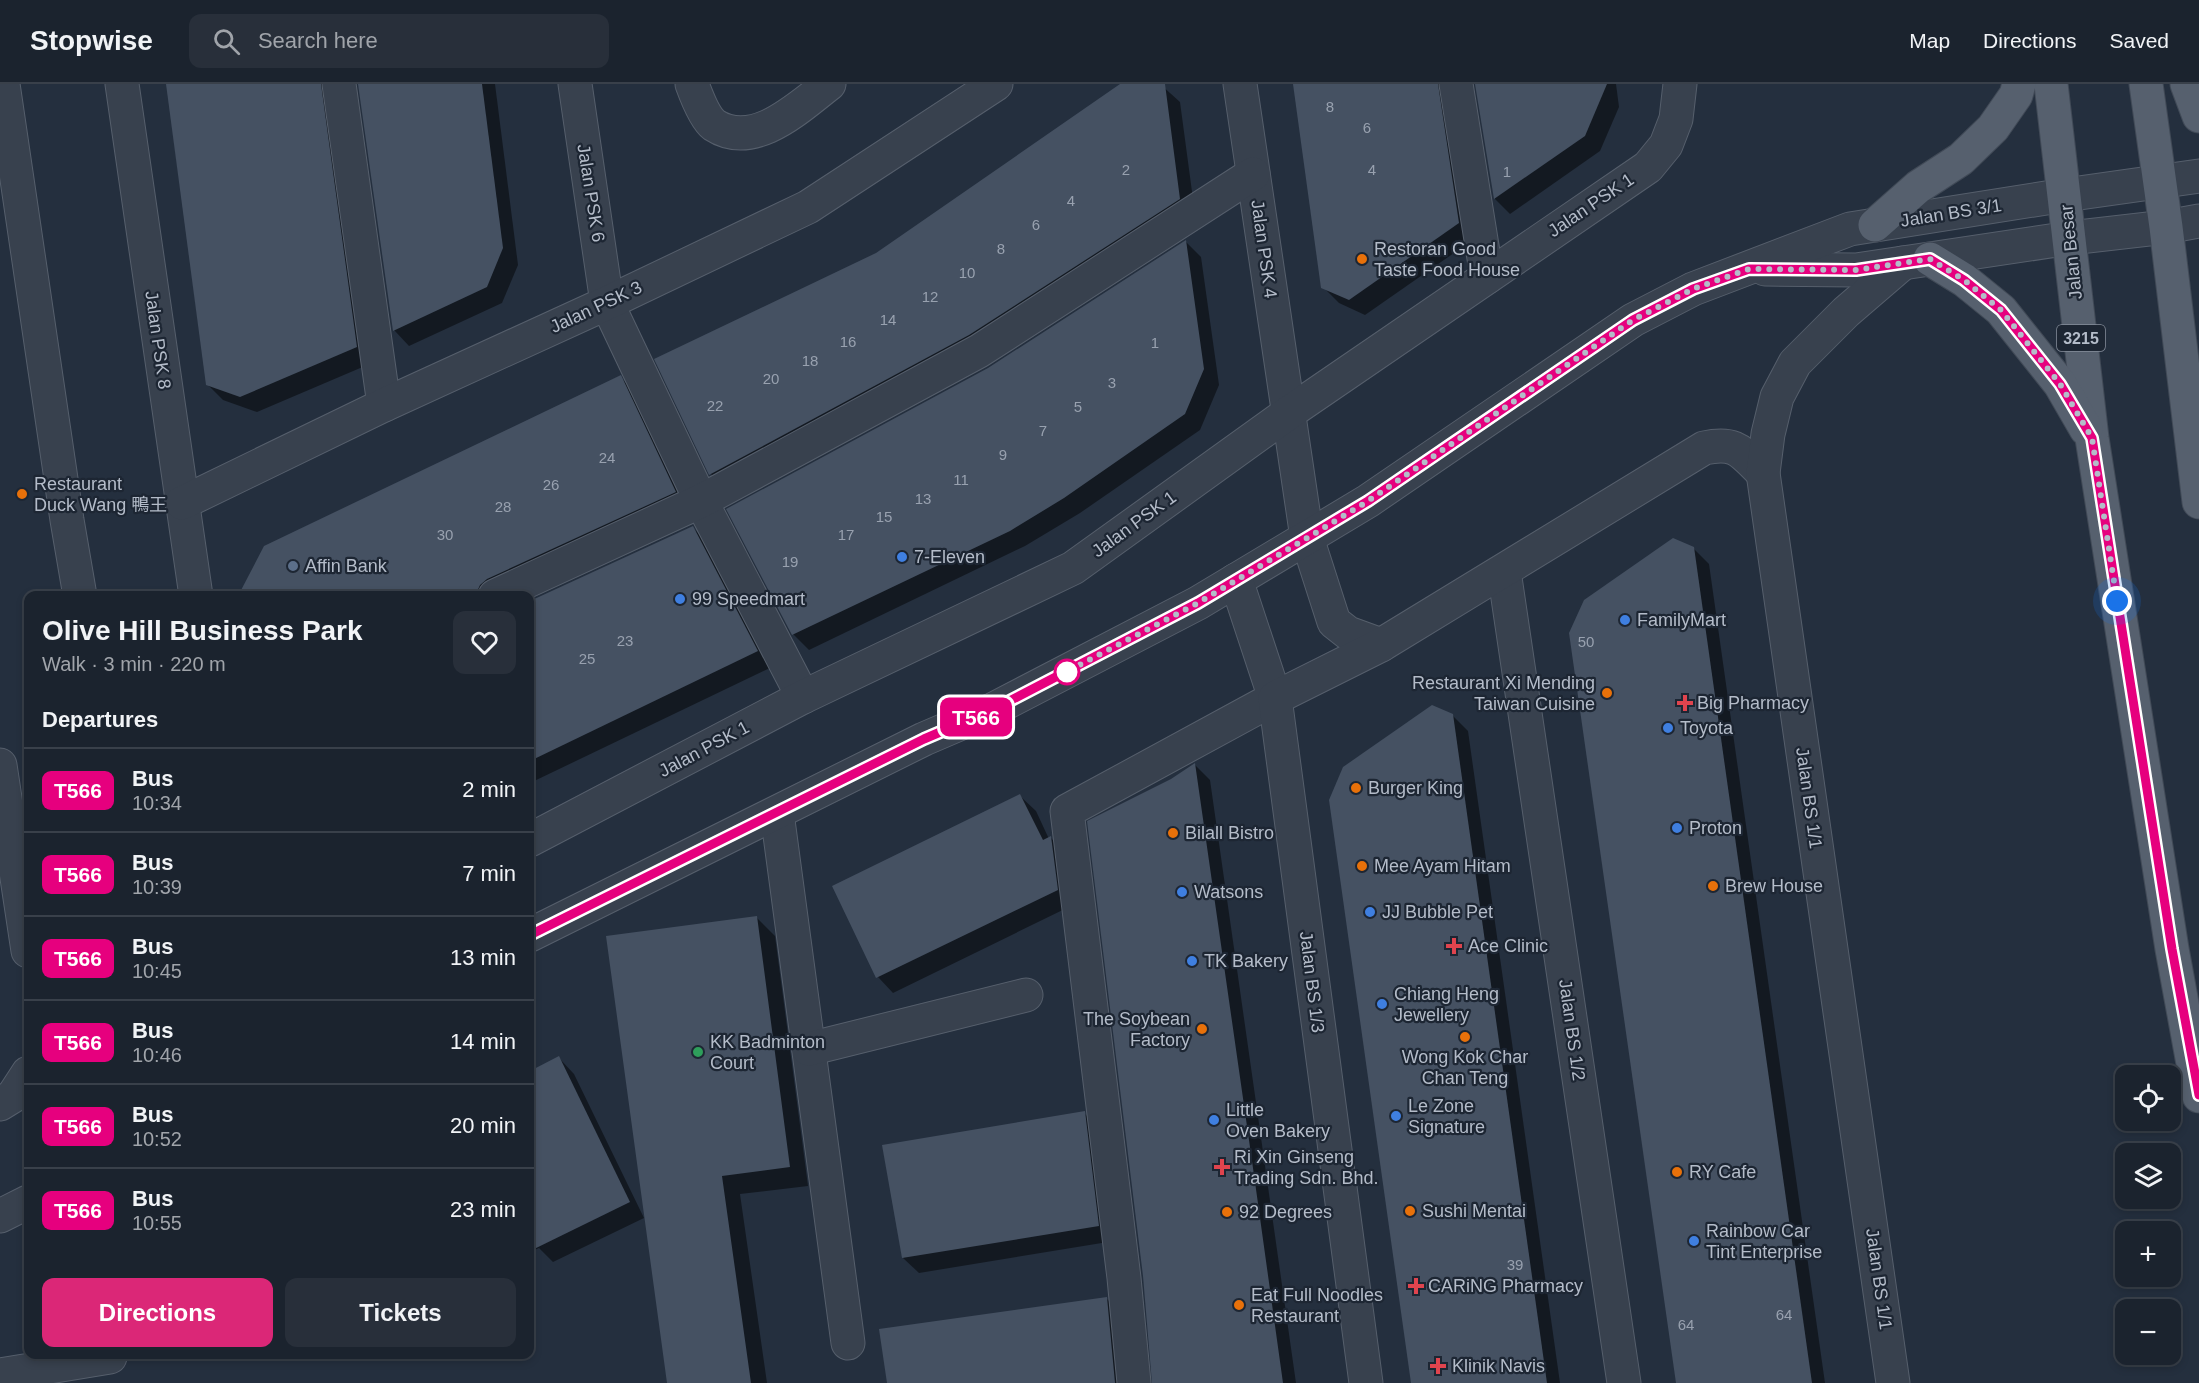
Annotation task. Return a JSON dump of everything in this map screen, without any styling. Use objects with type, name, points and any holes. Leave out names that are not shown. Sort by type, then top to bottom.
[{"type":"main road","points":[[1875,225],[1918,187],[1961,159],[1993,128],[2016,95],[2019,84]]},
{"type":"main road","name":"Jalan Besar","points":[[2051,84],[2092,438],[2172,949],[2199,1095]]},
{"type":"main road","points":[[2146,84],[2166,227],[2199,502]]},
{"type":"main road","points":[[2187,84],[2199,116]]},
{"type":"main road","points":[[1917,261],[1964,280],[2001,310],[2060,384],[2092,438]]},
{"type":"main road","points":[[2192,455],[2199,420]]},
{"type":"street","points":[[3,84],[79,591]]},
{"type":"street","name":"Jalan PSK 8","points":[[122,84],[195,591]]},
{"type":"street","points":[[339,84],[384,405]]},
{"type":"street","name":"Jalan PSK 6","points":[[575,84],[608,303],[701,501],[803,697]]},
{"type":"street","points":[[692,84],[699,102],[713,124],[739,134],[767,128],[829,84]]},
{"type":"street","name":"Jalan PSK 3","points":[[182,503],[384,405],[608,303],[808,207],[996,84]]},
{"type":"street","name":"Jalan PSK 4","points":[[1240,84],[1307,538],[1334,622],[1348,633],[1381,645]]},
{"type":"street","points":[[1456,84],[1487,277]]},
{"type":"street","name":"Jalan PSK 1","points":[[534,838],[803,697],[1073,568],[1287,414],[1647,167],[1666,145],[1676,119],[1680,84]]},
{"type":"street","points":[[506,591],[701,501],[979,351],[1253,174]]},
{"type":"street","name":"Jalan BS 3/1","points":[[534,933],[924,739],[994,709],[1198,603],[1368,501],[1633,320],[1693,289],[1850,229],[2199,176]]},
{"type":"street","name":"Jalan BS 3/1","points":[[1749,269],[1856,270],[2199,221]]},
{"type":"street","name":"Jalan BS 1/1","points":[[1893,1383],[1763,473],[1768,434],[1778,397],[1796,363],[1845,312],[1917,261]]},
{"type":"street","points":[[1134,1383],[1067,811],[1275,698],[1381,645],[1704,448],[1722,444],[1738,449],[1763,473]]},
{"type":"street","name":"Jalan BS 1/2","points":[[1504,571],[1624,1383]]},
{"type":"street","name":"Jalan BS 1/3","points":[[1236,580],[1275,698],[1366,1383]]},
{"type":"street","points":[[0,765],[24,924]]},
{"type":"street","points":[[777,813],[848,1343]]},
{"type":"street","points":[[808,1049],[1026,995]]},
{"type":"street","points":[[0,1104],[13,1096],[24,1078]]},
{"type":"street","points":[[0,1216],[24,1204]]},
{"type":"street","points":[[0,1376],[110,1365]]},
{"type":"building","points":[[166,84],[321,84],[357,347],[240,397],[206,385]]},
{"type":"building","points":[[358,84],[482,84],[503,248],[487,287],[393,331]]},
{"type":"building","points":[[1120,84],[1165,84],[1180,199],[969,335],[709,475],[654,359],[876,253]]},
{"type":"building","points":[[1293,84],[1438,84],[1459,223],[1349,300],[1321,288]]},
{"type":"building","points":[[1475,84],[1607,84],[1585,136],[1494,199]]},
{"type":"building","points":[[1186,240],[1204,369],[1185,414],[1064,498],[1010,531],[792,635],[726,509],[988,368]]},
{"type":"building","points":[[621,375],[676,492],[487,579],[477,591],[241,591],[264,546]]},
{"type":"building","points":[[693,526],[758,651],[534,759],[534,599]]},
{"type":"building","points":[[1673,538],[1694,547],[1812,1383],[1676,1383],[1569,633],[1584,600]]},
{"type":"building","points":[[1432,705],[1453,714],[1547,1383],[1411,1383],[1329,800],[1343,767]]},
{"type":"building","points":[[1195,763],[1283,1383],[1152,1383],[1143,1276],[1087,821],[1171,779]]},
{"type":"building","points":[[1020,794],[1043,840],[1051,836],[1058,890],[876,978],[832,886]]},
{"type":"building","name":"KK Badminton Court","points":[[757,916],[790,1167],[722,1176],[751,1383],[667,1383],[606,936]]},
{"type":"building","points":[[559,1056],[630,1202],[534,1249],[534,1069]]},
{"type":"building","points":[[1085,1111],[1099,1226],[902,1258],[882,1145]]},
{"type":"building","points":[[1107,1297],[1115,1383],[887,1383],[879,1329]]},
{"type":"bus line","name":"T566","points":[[534,933],[924,739],[994,709],[1198,603],[1368,501],[1633,320],[1693,289],[1749,269],[1856,270],[1930,259],[1964,280],[2001,310],[2060,384],[2092,438],[2172,949],[2199,1095]]},
{"type":"place","name":"Restoran Good Taste Food House","points":[[1362,259]]},
{"type":"place","name":"Restaurant Duck Wang 鴨王","points":[[22,494]]},
{"type":"place","name":"7-Eleven","points":[[902,557]]},
{"type":"place","name":"Affin Bank","points":[[293,566]]},
{"type":"place","name":"99 Speedmart","points":[[680,599]]},
{"type":"place","name":"FamilyMart","points":[[1625,620]]},
{"type":"place","name":"Restaurant Xi Mending Taiwan Cuisine","points":[[1607,693]]},
{"type":"place","name":"Big Pharmacy","points":[[1685,703]]},
{"type":"place","name":"Toyota","points":[[1668,728]]},
{"type":"place","name":"Burger King","points":[[1356,788]]},
{"type":"place","name":"Proton","points":[[1677,828]]},
{"type":"place","name":"Bilall Bistro","points":[[1173,833]]},
{"type":"place","name":"Mee Ayam Hitam","points":[[1362,866]]},
{"type":"place","name":"Brew House","points":[[1713,886]]},
{"type":"place","name":"Watsons","points":[[1182,892]]},
{"type":"place","name":"JJ Bubble Pet","points":[[1370,912]]},
{"type":"place","name":"Ace Clinic","points":[[1454,946]]},
{"type":"place","name":"TK Bakery","points":[[1192,961]]},
{"type":"place","name":"Chiang Heng Jewellery","points":[[1382,1004]]},
{"type":"place","name":"The Soybean Factory","points":[[1202,1029]]},
{"type":"place","name":"Wong Kok Char Chan Teng","points":[[1465,1037]]},
{"type":"place","name":"KK Badminton Court","points":[[698,1052]]},
{"type":"place","name":"Le Zone Signature","points":[[1396,1116]]},
{"type":"place","name":"Little Oven Bakery","points":[[1214,1120]]},
{"type":"place","name":"Ri Xin Ginseng Trading Sdn. Bhd.","points":[[1222,1167]]},
{"type":"place","name":"RY Cafe","points":[[1677,1172]]},
{"type":"place","name":"Sushi Mentai","points":[[1410,1211]]},
{"type":"place","name":"92 Degrees","points":[[1227,1212]]},
{"type":"place","name":"Rainbow Car Tint Enterprise","points":[[1694,1241]]},
{"type":"place","name":"CARiNG Pharmacy","points":[[1416,1286]]},
{"type":"place","name":"Eat Full Noodles Restaurant","points":[[1239,1305]]},
{"type":"place","name":"Klinik Navis","points":[[1438,1366]]},
{"type":"route","points":[[1067,672],[1064,673],[1198,603],[1368,501],[1633,320],[1693,289],[1749,269],[1856,270],[1930,259],[1964,280],[2001,310],[2060,384],[2092,438],[2117,601]]}]
